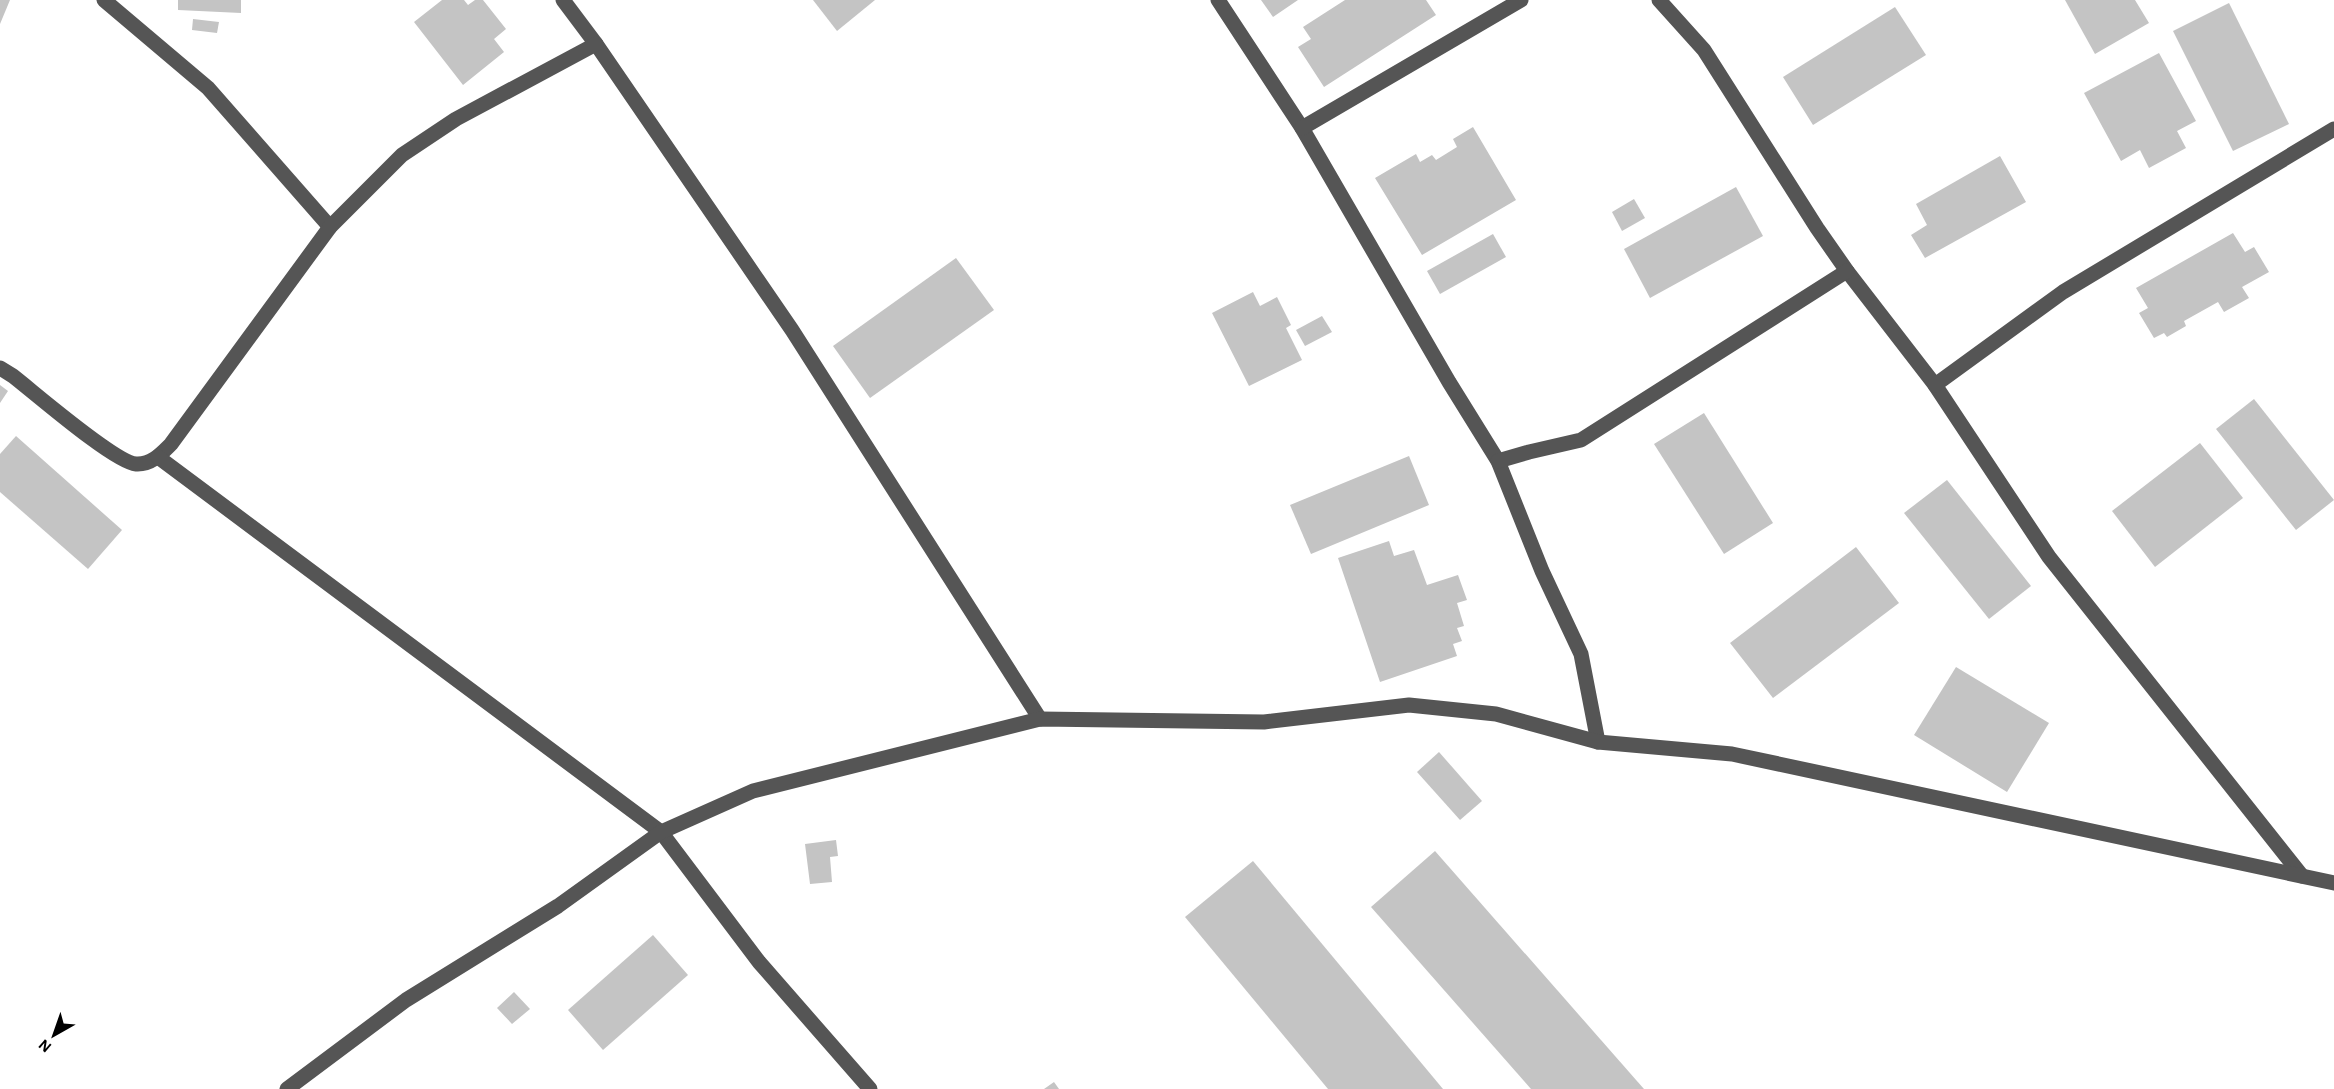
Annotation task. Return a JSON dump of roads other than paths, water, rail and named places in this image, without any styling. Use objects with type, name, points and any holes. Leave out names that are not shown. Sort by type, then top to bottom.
[{"type":"street","points":[[104,0],[208,88],[330,227]]},
{"type":"street","points":[[563,0],[596,44],[792,330],[1040,719]]},
{"type":"street","points":[[1218,0],[1302,128],[1449,382],[1498,461],[1542,571],[1581,654],[1598,742]]},
{"type":"street","points":[[1302,128],[1521,0]]},
{"type":"street","points":[[1659,0],[1704,50],[1817,228],[1847,271],[1935,385],[2049,556],[2302,876]]},
{"type":"street","points":[[0,368],[104,448],[127,462],[147,463],[158,457],[171,444],[330,227],[402,155],[456,119],[596,44]]},
{"type":"street","points":[[1935,385],[2063,292],[2334,129]]},
{"type":"street","points":[[1498,461],[1581,440],[1847,271]]},
{"type":"street","points":[[158,457],[661,832],[759,962],[870,1089]]},
{"type":"street","points":[[287,1089],[406,1000],[558,906],[661,832],[753,791],[1040,719],[1264,722],[1409,705],[1496,714],[1598,742],[1732,754],[2334,883]]}]
